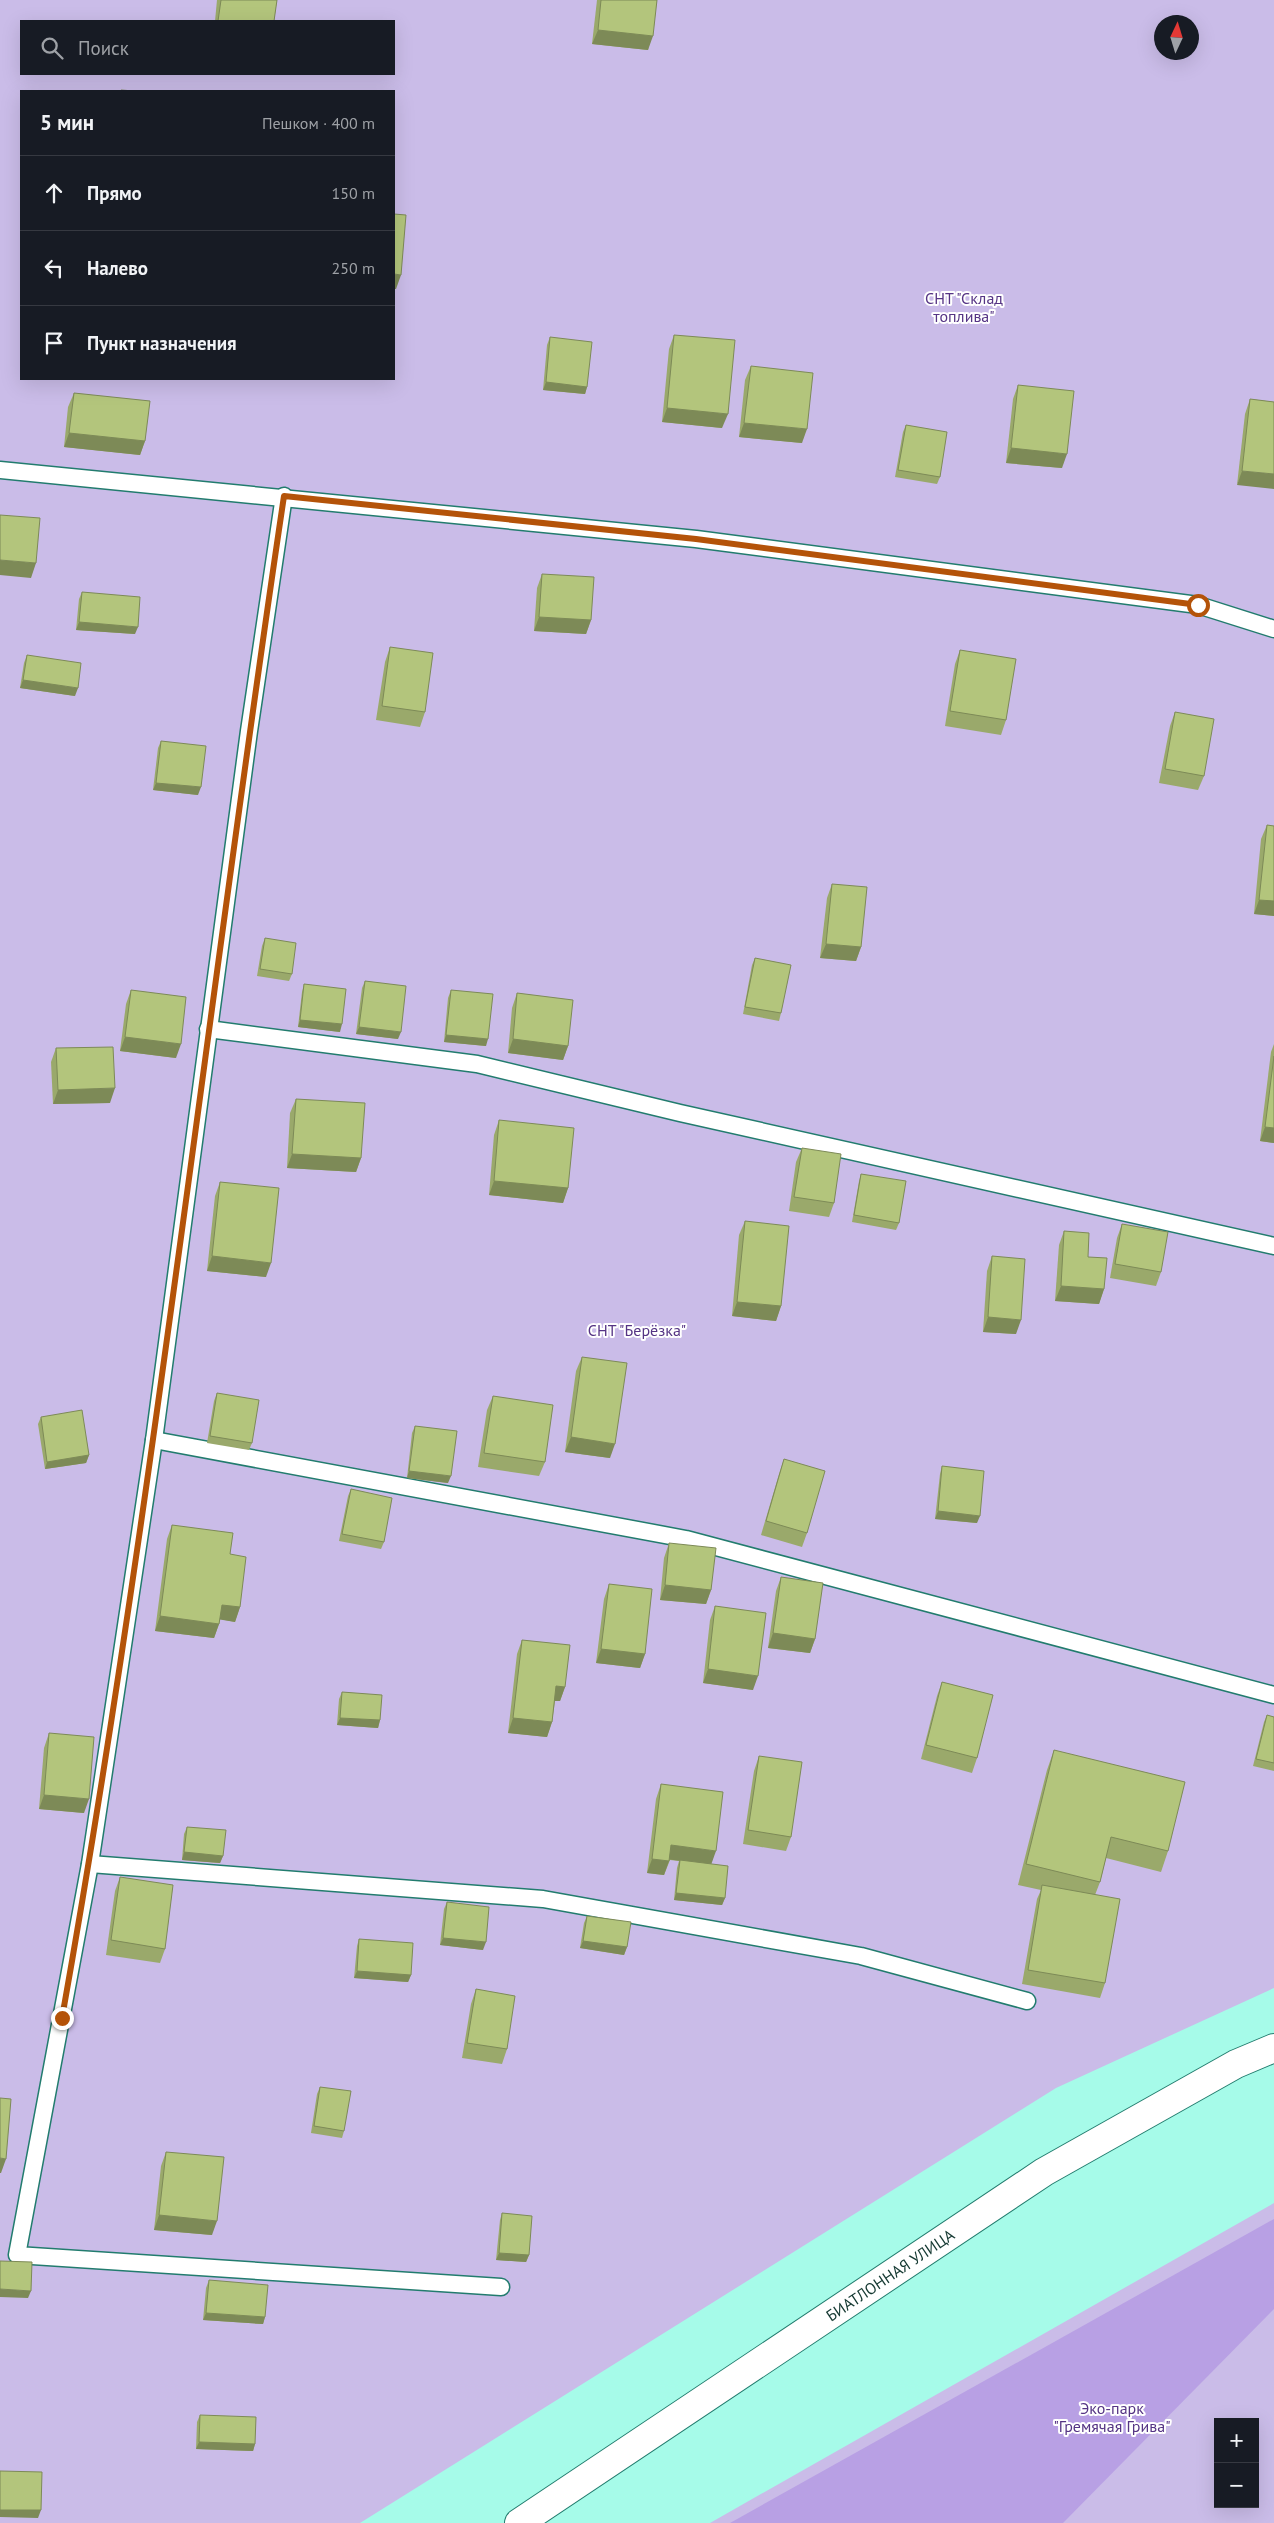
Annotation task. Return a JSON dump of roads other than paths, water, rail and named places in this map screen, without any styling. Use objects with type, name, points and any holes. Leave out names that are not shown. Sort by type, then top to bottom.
[{"type":"street","name":"БИАТЛОННАЯ УЛИЦА","points":[[519,2523],[1044,2172],[1236,2064],[1274,2048]]},
{"type":"lane","points":[[0,470],[284,496],[696,539],[1188,604],[1274,629]]},
{"type":"lane","points":[[284,496],[208,1029],[154,1440],[90,1864],[17,2255],[502,2287]]},
{"type":"lane","points":[[208,1029],[477,1064],[690,1115],[1274,1246]]},
{"type":"lane","points":[[154,1440],[686,1539],[1274,1695]]},
{"type":"lane","points":[[90,1864],[543,1899],[861,1956],[1027,2001]]},
{"type":"park label","name":"СНТ \"Склад топлива\"","points":[[964,307]]},
{"type":"park label","name":"СНТ \"Берёзка\"","points":[[637,1330]]},
{"type":"park label","name":"Эко-парк \"Гремячая Грива\"","points":[[1112,2417]]}]
